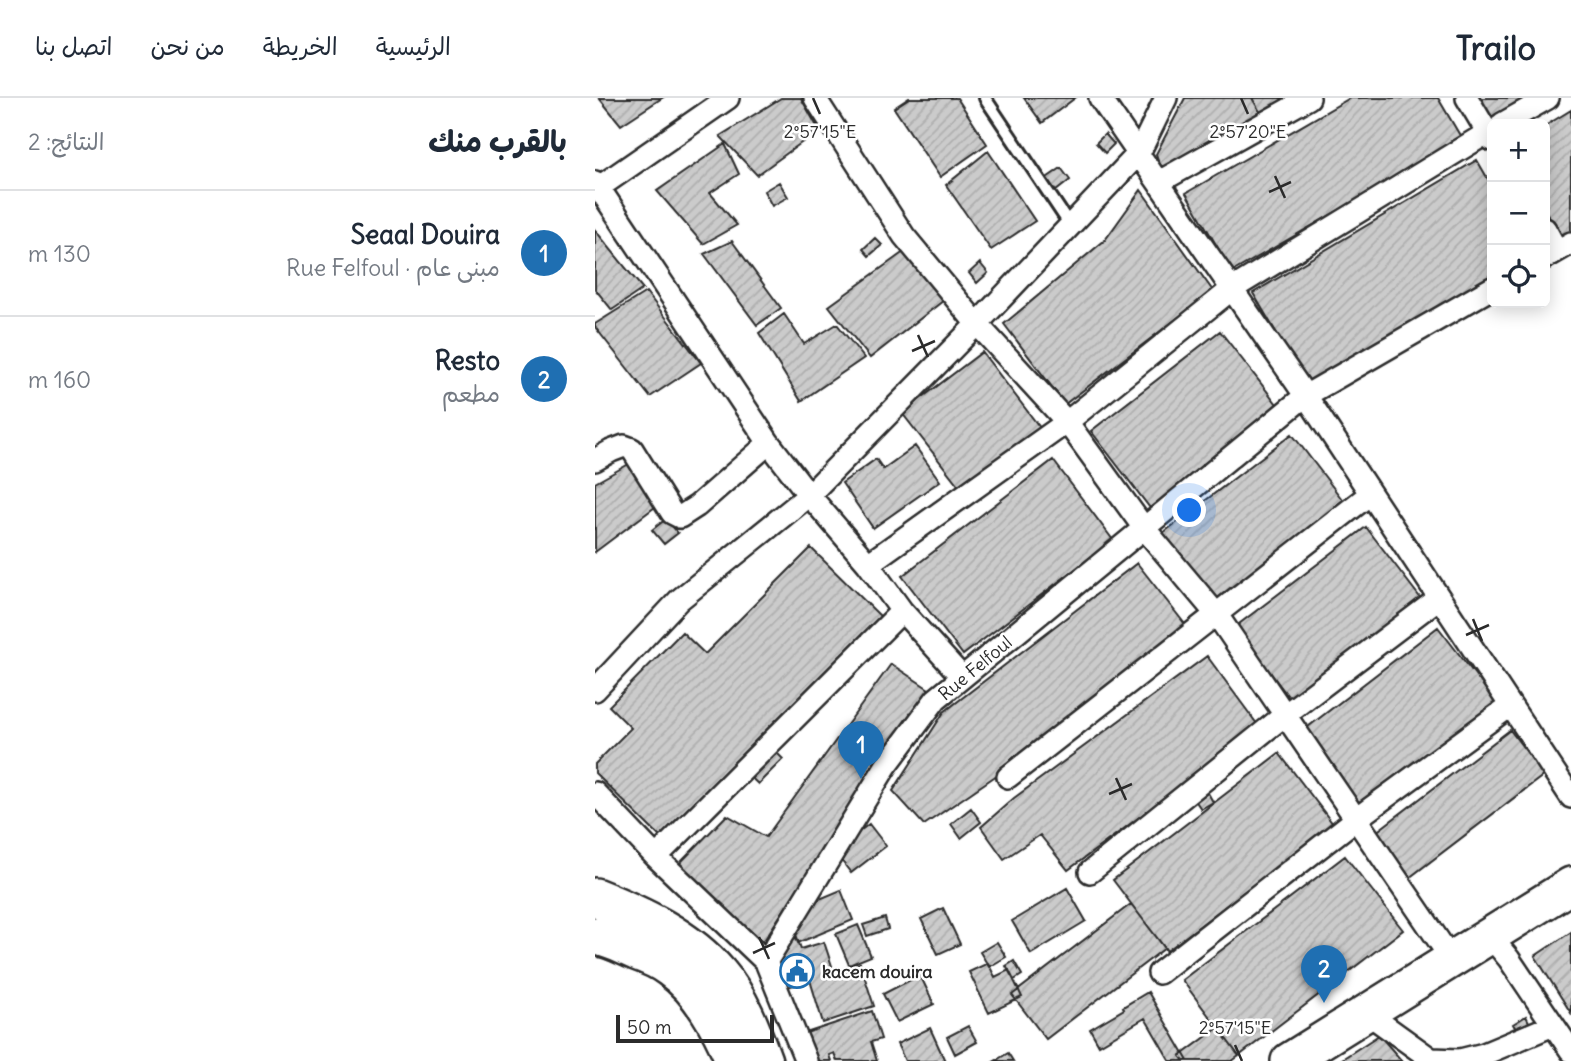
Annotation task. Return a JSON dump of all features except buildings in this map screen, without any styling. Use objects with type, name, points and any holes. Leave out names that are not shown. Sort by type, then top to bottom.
[{"type":"highway","points":[[595,897],[646,919],[679,938],[704,958],[721,975],[737,1002],[763,1061]]},
{"type":"highway","points":[[595,936],[607,938],[669,967],[694,990],[713,1016],[735,1061]]},
{"type":"main road","points":[[1289,1061],[1571,885]]},
{"type":"street","points":[[728,98],[596,186],[769,443],[868,564],[902,611],[962,677]]},
{"type":"street","points":[[815,98],[904,236],[977,324],[1067,422],[1144,528],[1217,615],[1452,960]]},
{"type":"street","points":[[1100,98],[1305,396],[1571,797]]},
{"type":"street","points":[[595,690],[679,600],[809,495],[977,324],[1139,153],[1166,98]]},
{"type":"street","points":[[1159,182],[1309,98]]},
{"type":"street","points":[[1467,98],[1487,122]]},
{"type":"street","points":[[1514,119],[1548,98]]},
{"type":"street","points":[[868,564],[1067,422],[1232,289],[1487,135]]},
{"type":"street","name":"Rue Felfoul","points":[[766,962],[886,765],[936,699],[1305,396],[1487,291]]},
{"type":"street","points":[[595,460],[624,446],[632,449],[672,513],[680,517],[697,506],[769,443]]},
{"type":"street","points":[[1009,777],[1370,494]]},
{"type":"street","points":[[1090,872],[1286,714],[1439,597]]},
{"type":"street","points":[[656,857],[902,611]]},
{"type":"street","points":[[1159,973],[1356,819],[1510,706]]},
{"type":"street","points":[[595,793],[656,857],[766,962],[806,1061]]},
{"type":"street","points":[[1367,1013],[1430,1060],[1460,1060],[1565,1039],[1489,935]]},
{"type":"lane","points":[[985,98],[1070,225]]},
{"type":"place","name":"Seaal Douira","points":[[861,779]]},
{"type":"place","name":"kacem douira","points":[[797,971]]},
{"type":"place","name":"Resto","points":[[1324,1003]]}]
